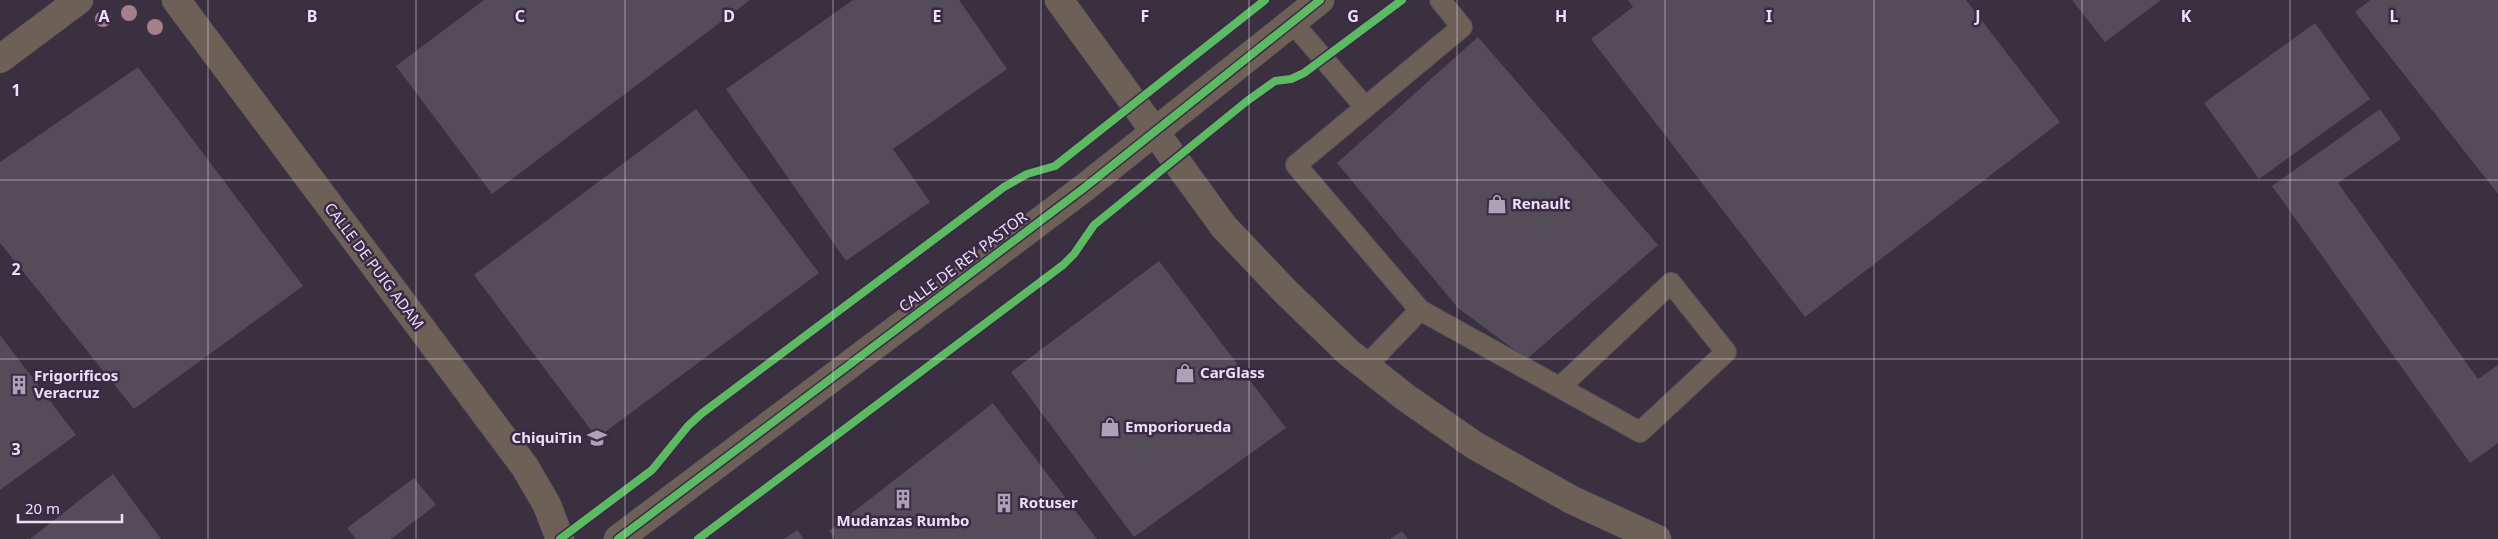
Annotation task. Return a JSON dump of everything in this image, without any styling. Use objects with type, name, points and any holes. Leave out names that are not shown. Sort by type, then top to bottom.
[{"type":"street","points":[[0,59],[79,0]]},
{"type":"street","name":"CALLE DE PUIG ADAM","points":[[176,0],[525,467],[547,505],[560,539]]},
{"type":"street","points":[[1059,0],[1224,227],[1285,291],[1366,366],[1405,397],[1474,446],[1572,500],[1657,539]]},
{"type":"street","name":"CALLE DE REY PASTOR","points":[[618,539],[1084,188],[1320,0]]},
{"type":"lane","points":[[1440,0],[1462,28],[1296,165],[1420,310],[1640,432],[1726,352],[1671,283],[1560,387]]},
{"type":"lane","points":[[1292,22],[1366,107]]},
{"type":"lane","points":[[1366,366],[1420,310]]},
{"type":"building","points":[[484,0],[750,0],[492,194],[396,66]]},
{"type":"building","points":[[853,0],[959,0],[1007,69],[893,149],[930,202],[846,261],[726,89]]},
{"type":"building","points":[[1628,0],[1966,0],[2060,122],[1805,317],[1591,39],[1633,7]]},
{"type":"building","points":[[2072,0],[2161,0],[2105,42]]},
{"type":"building","points":[[2370,0],[2498,0],[2498,194],[2355,12]]},
{"type":"building","points":[[2315,23],[2370,99],[2259,179],[2204,103]]},
{"type":"building","name":"Renault","points":[[1478,37],[1658,245],[1527,359],[1458,308],[1337,163]]},
{"type":"building","points":[[138,67],[303,286],[134,409],[0,243],[0,162]]},
{"type":"building","points":[[696,109],[819,273],[597,438],[474,275]]},
{"type":"building","points":[[2380,109],[2401,139],[2338,183],[2478,379],[2498,365],[2498,443],[2470,463],[2272,186]]},
{"type":"building","points":[[1159,261],[1286,428],[1134,537],[1011,372]]},
{"type":"building","name":"Frigorificos Veracruz","points":[[0,335],[76,435],[0,490]]},
{"type":"building","name":"Rotuser","points":[[993,403],[1097,539],[835,539],[829,531]]},
{"type":"building","points":[[113,474],[161,539],[30,539]]},
{"type":"building","points":[[414,478],[436,505],[391,539],[356,539],[347,528]]},
{"type":"building","points":[[797,530],[804,539],[784,539]]},
{"type":"building","points":[[1402,531],[1408,539],[1390,539]]},
{"type":"cycle path","points":[[560,539],[652,470],[688,426],[701,414],[1004,187],[1027,174],[1055,166],[1265,0]]},
{"type":"cycle path","points":[[618,539],[1084,188],[1320,0]]},
{"type":"cycle path","points":[[698,539],[1063,265],[1074,254],[1094,225],[1247,101],[1275,81],[1291,79],[1304,73],[1402,0]]},
{"type":"place","name":"Renault","points":[[1497,204]]},
{"type":"place","name":"CarGlass","points":[[1185,373]]},
{"type":"place","name":"Frigorificos Veracruz","points":[[19,385]]},
{"type":"place","name":"Emporiorueda","points":[[1110,427]]},
{"type":"place","name":"ChiquiTin","points":[[597,438]]},
{"type":"place","name":"Mudanzas Rumbo","points":[[903,499]]},
{"type":"place","name":"Rotuser","points":[[1004,503]]}]
